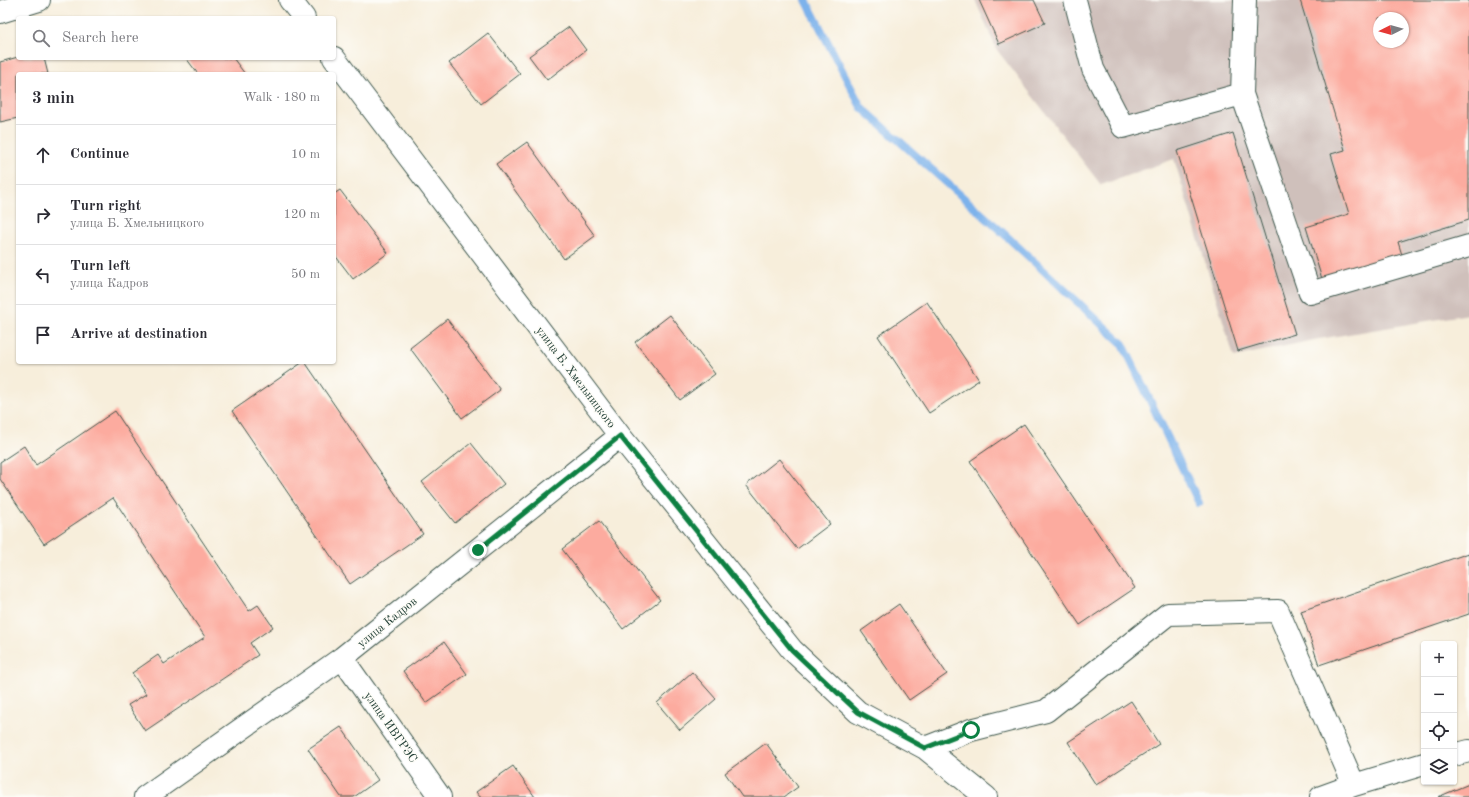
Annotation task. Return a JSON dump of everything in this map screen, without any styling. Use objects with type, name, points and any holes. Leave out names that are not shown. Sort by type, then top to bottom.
[{"type":"street","points":[[0,12],[39,0]]},
{"type":"street","points":[[290,0],[302,16]]},
{"type":"street","points":[[1075,0],[1093,69],[1123,127],[1242,94]]},
{"type":"street","points":[[1245,0],[1242,94],[1310,293],[1469,246]]},
{"type":"street","name":"улица Б. Хмельницкого","points":[[336,60],[620,436],[792,650],[858,712],[925,748],[986,797]]},
{"type":"street","name":"улица Кадров","points":[[145,797],[342,658],[620,436]]},
{"type":"street","points":[[925,748],[971,730],[1046,711],[1168,614],[1278,611],[1354,785]]},
{"type":"street","name":"улица ИВГРЭС","points":[[342,658],[440,797]]},
{"type":"street","points":[[1457,755],[1469,751]]},
{"type":"street","points":[[1321,797],[1354,785],[1421,765]]},
{"type":"shaded area","points":[[975,0],[1469,0],[1469,314],[1319,339],[1234,357],[1174,159],[1101,185],[997,50]]},
{"type":"building","points":[[979,0],[1034,0],[1045,23],[999,44]]},
{"type":"building","points":[[1300,0],[1469,0],[1469,220],[1398,242],[1402,255],[1322,279],[1306,227],[1349,214],[1331,154],[1345,150]]},
{"type":"building","points":[[569,27],[586,50],[547,80],[529,56]]},
{"type":"building","points":[[488,33],[520,74],[481,104],[449,63]]},
{"type":"building","points":[[16,58],[16,60],[44,60],[48,72],[16,72],[16,118],[0,122],[0,62]]},
{"type":"building","points":[[188,60],[234,60],[244,72],[196,72]]},
{"type":"building","points":[[1233,133],[1295,334],[1238,351],[1177,151]]},
{"type":"building","points":[[527,142],[595,236],[564,259],[496,164]]},
{"type":"building","points":[[340,190],[388,253],[353,279],[336,257],[336,193]]},
{"type":"building","points":[[927,302],[979,380],[929,413],[878,336]]},
{"type":"building","points":[[670,315],[715,374],[680,400],[635,342]]},
{"type":"building","points":[[447,319],[500,390],[462,418],[410,348]]},
{"type":"building","points":[[300,364],[306,364],[423,534],[350,584],[232,411]]},
{"type":"building","points":[[115,411],[249,611],[258,605],[273,627],[250,643],[258,655],[145,731],[128,705],[146,694],[132,673],[158,655],[164,664],[205,637],[113,498],[44,544],[0,479],[0,462],[24,446],[36,465]]},
{"type":"building","points":[[1024,424],[1135,588],[1080,625],[970,461]]},
{"type":"building","points":[[471,443],[504,484],[455,523],[422,482]]},
{"type":"building","points":[[779,459],[830,524],[797,549],[746,485]]},
{"type":"building","points":[[599,521],[660,600],[623,629],[562,549]]},
{"type":"building","points":[[1469,553],[1469,614],[1319,665],[1301,611]]},
{"type":"building","points":[[899,604],[947,674],[909,700],[861,631]]},
{"type":"building","points":[[444,642],[467,674],[426,703],[403,671]]},
{"type":"building","points":[[692,672],[716,699],[680,730],[657,703]]},
{"type":"building","points":[[1131,701],[1159,744],[1096,785],[1068,742]]},
{"type":"building","points":[[341,727],[378,780],[354,797],[341,797],[308,749]]},
{"type":"building","points":[[766,743],[798,787],[784,797],[742,797],[725,773]]},
{"type":"building","points":[[513,766],[535,797],[480,797],[476,792]]},
{"type":"building","points":[[1469,784],[1469,797],[1438,797]]},
{"type":"waterway","points":[[806,0],[861,107],[1001,231],[1123,344],[1199,503]]},
{"type":"route","points":[[478,550],[620,436],[792,650],[858,712],[925,748],[971,730]]}]
